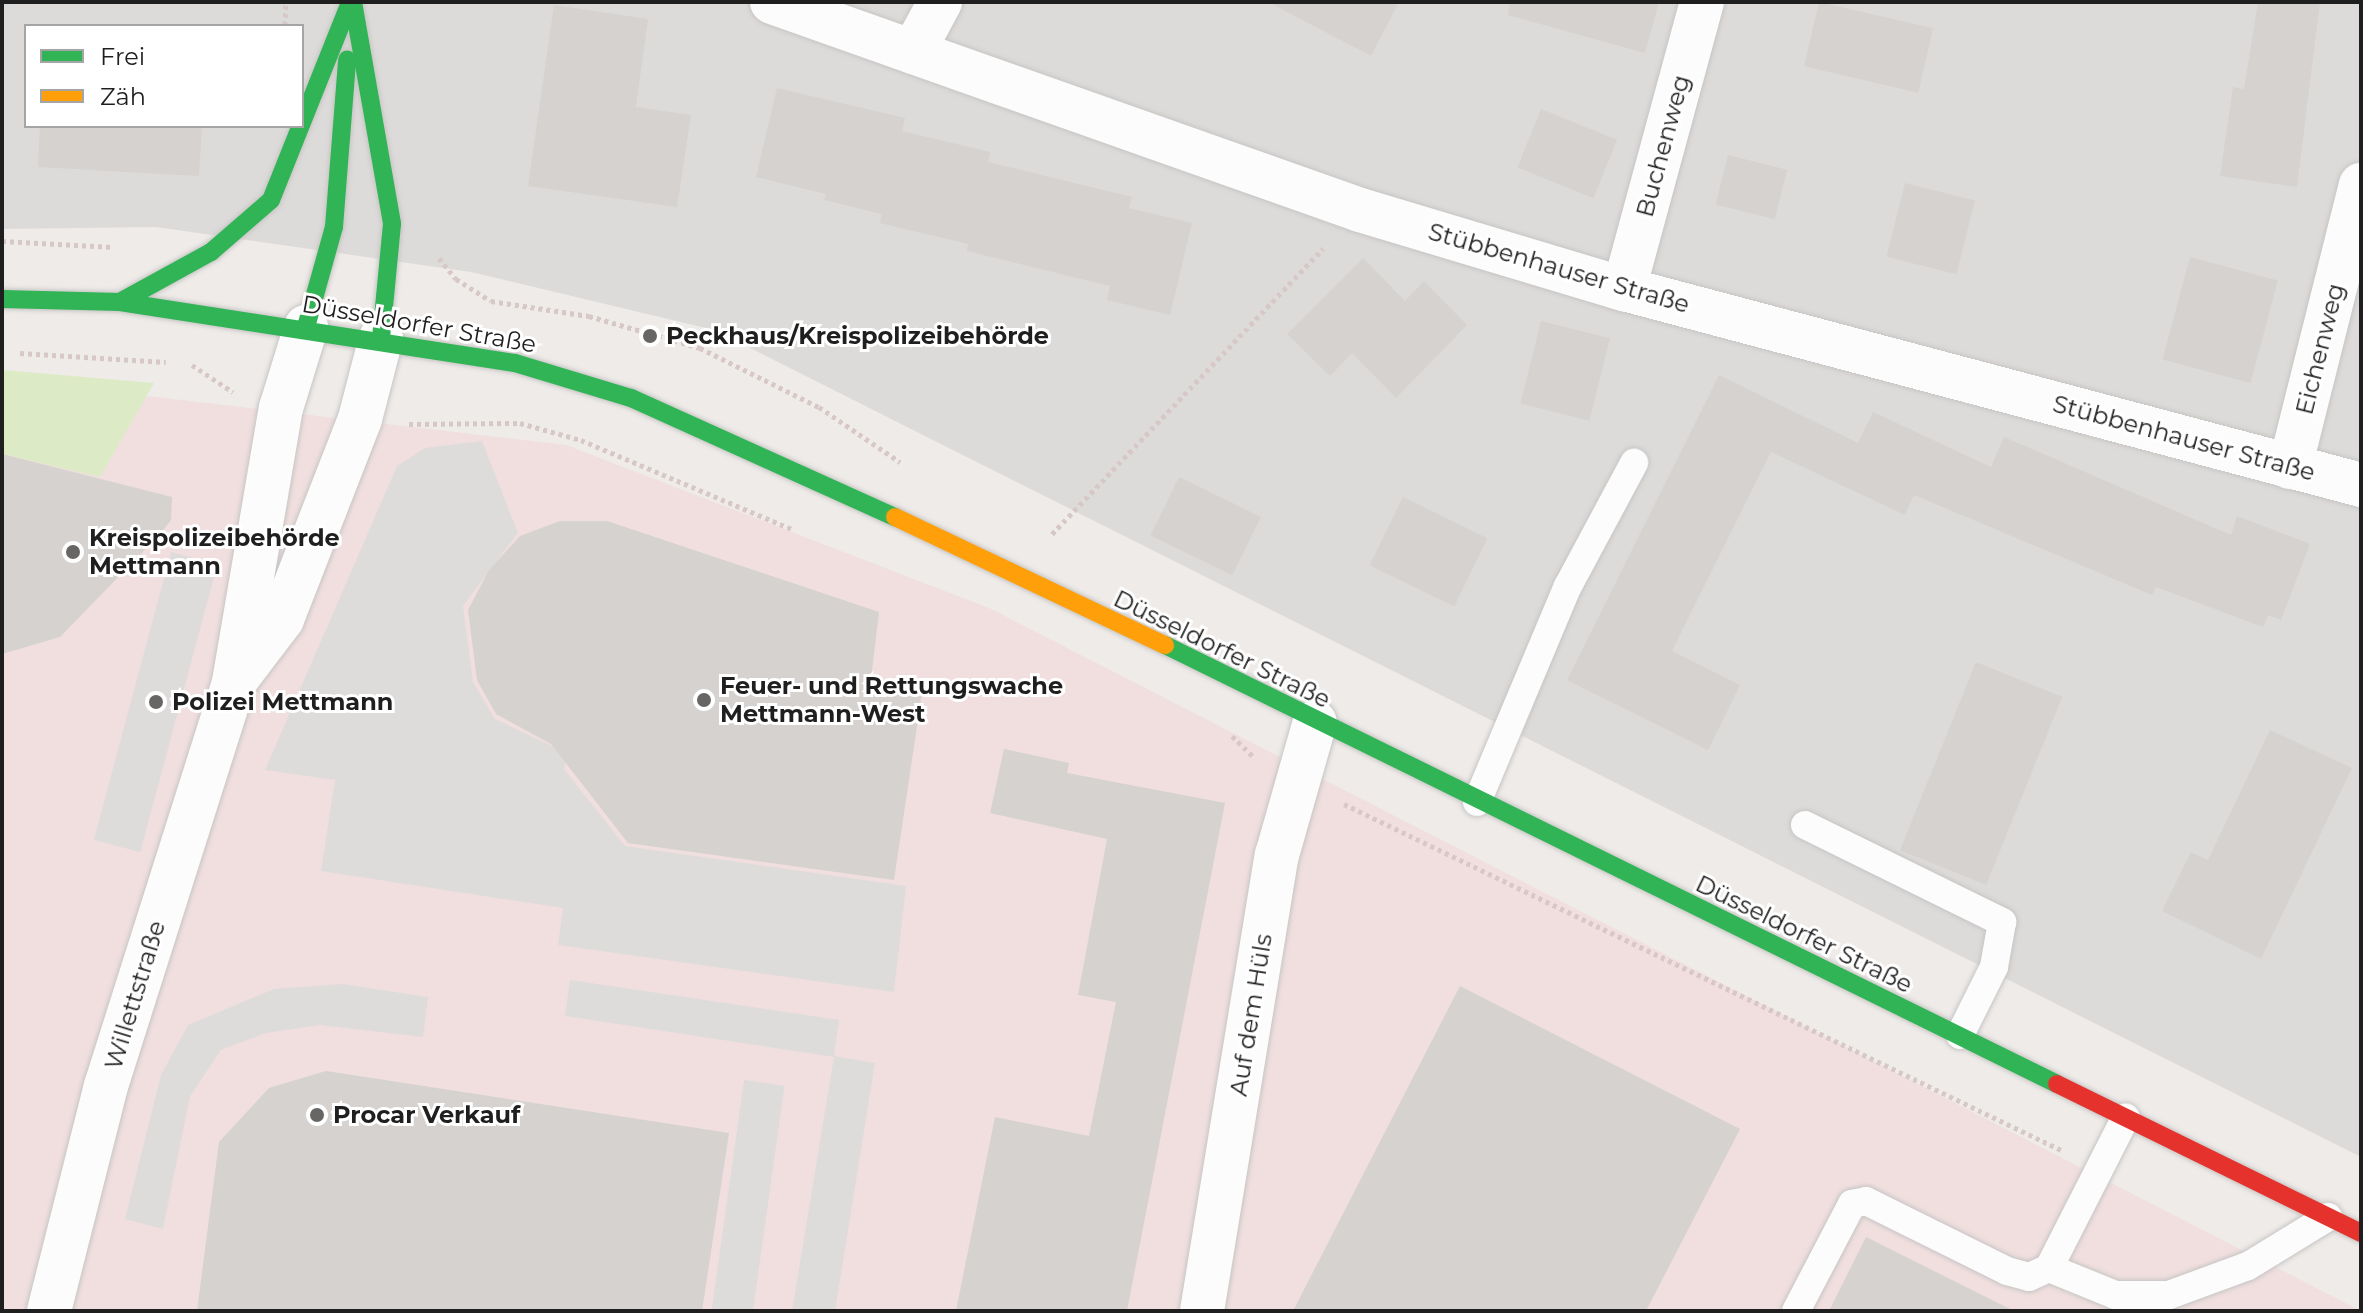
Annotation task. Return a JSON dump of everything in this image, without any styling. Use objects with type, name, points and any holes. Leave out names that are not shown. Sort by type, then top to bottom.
[{"type":"main road","points":[[304,119],[352,2]]},
{"type":"main road","points":[[306,327],[334,227],[352,2]]},
{"type":"main road","points":[[352,2],[392,224],[381,338]]},
{"type":"main road","points":[[120,302],[211,252],[271,200],[300,128]]},
{"type":"main road","name":"Düsseldorfer Straße","points":[[2,299],[120,302],[381,338],[515,363],[749,446],[2361,1233]]},
{"type":"street","name":"Stübbenhauser Straße","points":[[772,2],[1360,210],[1624,289],[2361,485]]},
{"type":"street","points":[[913,52],[940,2]]},
{"type":"street","name":"Buchenweg","points":[[1624,289],[1702,2]]},
{"type":"street","name":"Eichenweg","points":[[2290,467],[2361,185]]},
{"type":"street","name":"Willettstraße","points":[[49,1311],[106,1086],[234,682],[281,408],[306,327]]},
{"type":"street","name":"Willettstraße","points":[[234,682],[282,619],[360,419],[381,338]]},
{"type":"street","name":"Auf dem Hüls","points":[[1202,1311],[1277,855],[1315,722]]},
{"type":"lane","points":[[1477,802],[1568,586],[1634,463]]},
{"type":"lane","points":[[1805,825],[2002,922],[1994,967],[1960,1035]]},
{"type":"lane","points":[[1796,1311],[1852,1204],[1866,1201],[2007,1271],[2029,1277],[2049,1268],[2126,1117]]},
{"type":"lane","points":[[2049,1268],[2115,1295],[2169,1295],[2248,1266],[2328,1217]]},
{"type":"path","points":[[285,24],[286,2]]},
{"type":"path","points":[[1048,538],[1360,210]]},
{"type":"path","points":[[2,241],[130,248]]},
{"type":"path","name":"Düsseldorfer Straße","points":[[430,245],[456,279],[491,301]]},
{"type":"path","points":[[2,352],[192,365],[217,376],[241,402]]},
{"type":"path","points":[[468,420],[471,406]]},
{"type":"path","points":[[403,424],[468,420],[520,423],[581,440],[800,533]]},
{"type":"path","points":[[1228,732],[1262,764],[1296,782],[2100,1167]]},
{"type":"path","points":[[1658,962],[1661,955]]},
{"type":"shaded area","points":[[2,2],[2361,2],[2361,1157],[714,330],[471,272],[156,227],[2,229]]},
{"type":"shaded area","points":[[2,379],[566,445],[989,608],[2361,1311],[2,1311]]},
{"type":"shaded area","points":[[482,441],[518,533],[463,606],[473,682],[495,719],[567,753],[564,769],[625,846],[906,886],[894,992],[558,945],[563,908],[321,871],[335,780],[265,770],[397,466],[425,448]]},
{"type":"shaded area","name":"Polizei Mettmann","points":[[171,552],[217,564],[140,852],[94,840]]},
{"type":"shaded area","points":[[570,980],[839,1020],[834,1056],[875,1063],[835,1311],[792,1311],[834,1057],[565,1016]]},
{"type":"shaded area","points":[[342,984],[428,997],[423,1037],[320,1025],[266,1033],[221,1050],[190,1096],[163,1229],[125,1219],[161,1075],[188,1025],[274,989]]},
{"type":"shaded area","points":[[744,1080],[785,1086],[753,1311],[712,1311]]},
{"type":"green space","points":[[2,370],[154,383],[100,477],[2,454]]},
{"type":"building","points":[[1268,2],[1399,2],[1371,56]]},
{"type":"building","points":[[1509,2],[1659,2],[1645,53],[1508,15]]},
{"type":"building","points":[[1819,2],[1933,28],[1918,93],[1804,66]]},
{"type":"building","points":[[2258,2],[2320,2],[2297,187],[2220,176],[2233,87],[2244,89]]},
{"type":"building","points":[[554,5],[648,19],[636,107],[691,115],[677,207],[528,186]]},
{"type":"building","points":[[777,88],[905,118],[902,131],[990,152],[988,162],[1132,197],[1129,208],[1192,223],[1170,315],[1107,300],[1110,286],[967,251],[968,244],[880,223],[882,214],[824,200],[826,194],[756,177]]},
{"type":"building","points":[[1541,109],[1617,140],[1593,198],[1517,167]]},
{"type":"building","points":[[40,128],[202,128],[199,176],[38,167]]},
{"type":"building","points":[[1728,155],[1787,170],[1775,219],[1716,204]]},
{"type":"building","points":[[1905,183],[1975,200],[1956,274],[1887,257]]},
{"type":"building","points":[[2190,257],[2278,281],[2250,383],[2163,359]]},
{"type":"building","points":[[1363,258],[1405,301],[1424,281],[1467,325],[1396,398],[1352,353],[1330,376],[1287,334]]},
{"type":"building","points":[[1541,321],[1610,338],[1589,421],[1520,403]]},
{"type":"building","points":[[1719,375],[1858,443],[1873,412],[1991,467],[2004,437],[2231,535],[2237,516],[2310,544],[2281,620],[2268,615],[2263,627],[2156,587],[2152,595],[1914,495],[1905,515],[1771,452],[1672,651],[1740,685],[1708,750],[1567,680]]},
{"type":"building","name":"Kreispolizeibehörde Mettmann","points":[[2,454],[172,497],[171,520],[161,533],[60,637],[2,654]]},
{"type":"building","points":[[1179,477],[1261,517],[1232,575],[1151,535]]},
{"type":"building","points":[[1403,497],[1487,538],[1454,607],[1370,565]]},
{"type":"building","name":"Feuer- und Rettungswache Mettmann-West","points":[[560,521],[607,521],[879,612],[871,679],[923,686],[894,880],[628,843],[551,744],[496,714],[477,680],[468,610],[489,570],[520,536]]},
{"type":"building","points":[[1976,662],[2062,697],[1986,885],[1900,850]]},
{"type":"building","points":[[2270,730],[2352,768],[2261,959],[2162,911],[2191,852],[2208,860]]},
{"type":"building","points":[[1004,749],[1069,763],[1067,773],[1225,803],[1127,1311],[956,1311],[995,1117],[1089,1136],[1116,1002],[1078,995],[1107,839],[990,813]]},
{"type":"building","points":[[1460,986],[1740,1129],[1646,1311],[1293,1311]]},
{"type":"building","points":[[326,1071],[729,1133],[702,1311],[197,1311],[219,1142],[269,1088]]},
{"type":"building","points":[[1866,1237],[2014,1311],[1829,1311]]},
{"type":"traffic: fast","points":[[304,117],[350,2]]},
{"type":"traffic: fast","points":[[353,2],[392,224],[381,338]]},
{"type":"traffic: fast","points":[[306,327],[334,227],[347,60]]},
{"type":"traffic: fast","points":[[120,302],[211,252],[271,200],[300,128]]},
{"type":"traffic: fast","points":[[2,299],[120,302],[515,363],[631,398],[895,517]]},
{"type":"traffic: fast","points":[[1165,645],[2057,1084]]},
{"type":"traffic: slow","points":[[895,517],[1165,645]]},
{"type":"traffic: jam","points":[[2057,1084],[2361,1233]]},
{"type":"place","name":"Peckhaus/Kreispolizeibehörde","points":[[650,336]]},
{"type":"place","name":"Kreispolizeibehörde Mettmann","points":[[73,552]]},
{"type":"place","name":"Feuer- und Rettungswache Mettmann-West","points":[[704,700]]},
{"type":"place","name":"Polizei Mettmann","points":[[156,702]]},
{"type":"place","name":"Procar Verkauf","points":[[317,1115]]}]
